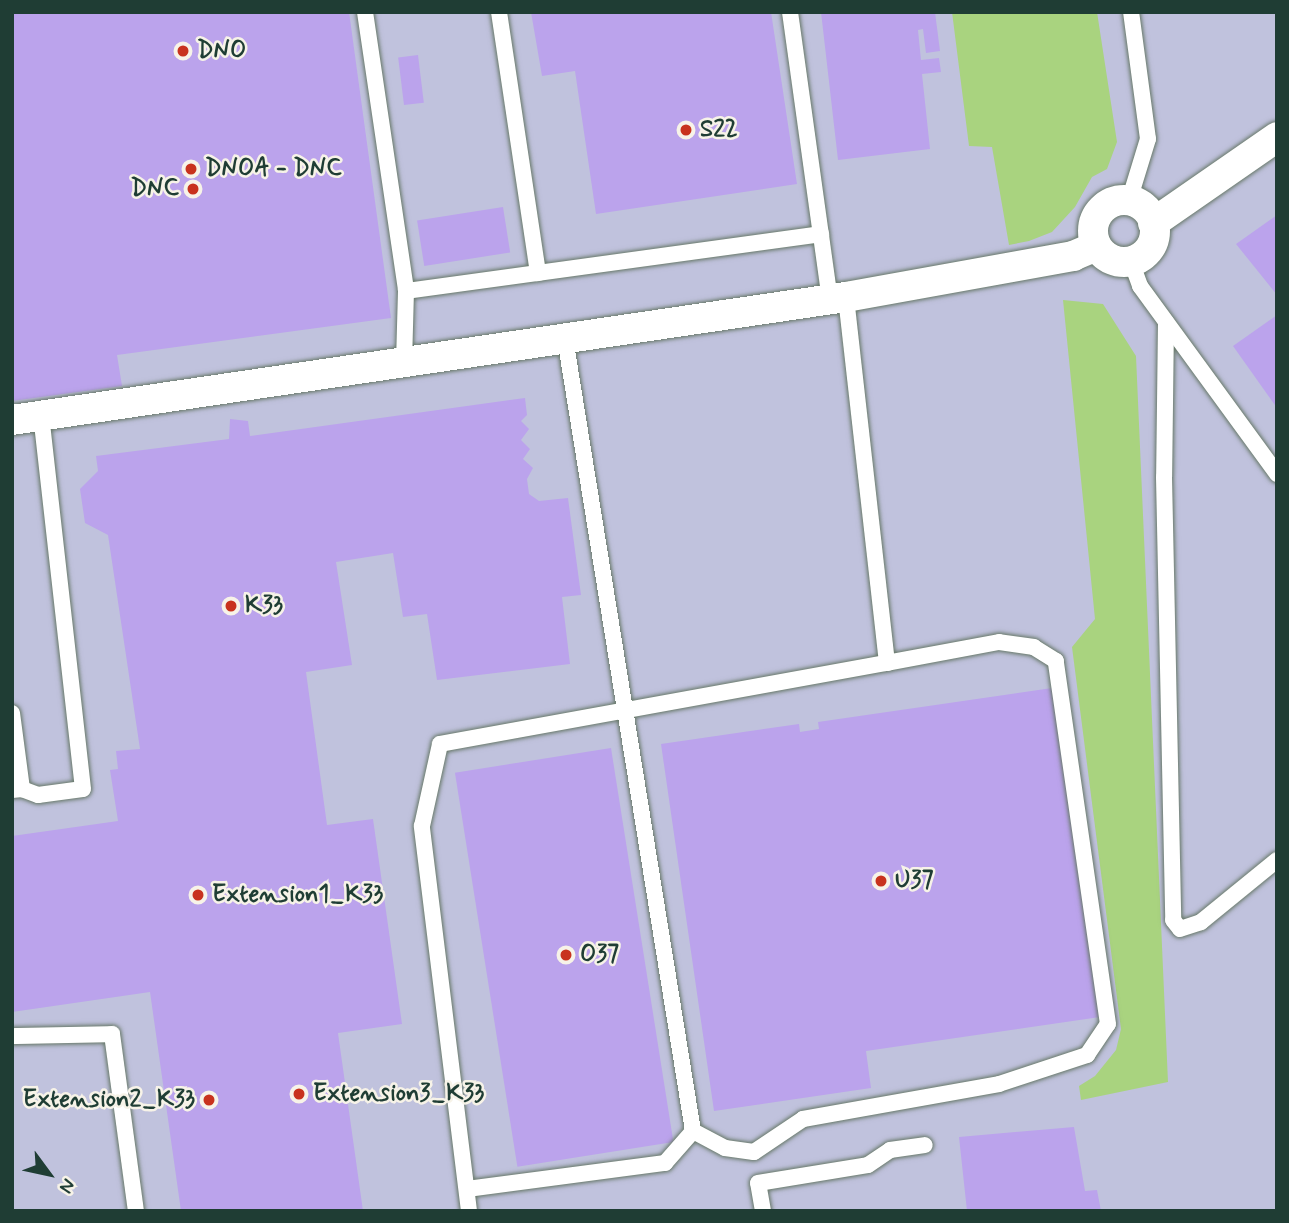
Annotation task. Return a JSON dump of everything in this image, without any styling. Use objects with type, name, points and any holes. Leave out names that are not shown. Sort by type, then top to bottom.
[{"type":"street","points":[[1153,223],[1277,137]]},
{"type":"street","points":[[1129,201],[1150,214],[1153,223],[1152,245],[1131,261],[1110,260],[1096,246],[1092,234],[1095,218],[1106,205],[1129,201]]},
{"type":"street","points":[[26,418],[838,298],[1073,256],[1096,246]]},
{"type":"lane","points":[[365,12],[406,291],[404,362]]},
{"type":"lane","points":[[499,12],[538,273]]},
{"type":"lane","points":[[790,12],[821,234],[838,298],[887,663]]},
{"type":"lane","points":[[1129,201],[1148,139],[1131,12]]},
{"type":"lane","points":[[406,291],[821,234]]},
{"type":"lane","points":[[1131,261],[1140,286],[1277,474]]},
{"type":"lane","points":[[1166,321],[1164,477],[1173,920],[1180,929],[1200,922],[1277,860]]},
{"type":"lane","points":[[467,1189],[665,1163],[692,1131],[565,338]]},
{"type":"lane","points":[[12,713],[17,790],[38,795],[83,789],[26,418]]},
{"type":"lane","points":[[469,1211],[422,826],[440,744],[625,707],[999,642],[1034,647],[1056,661],[1108,1024],[1087,1055],[999,1084],[803,1119],[754,1152],[725,1149],[692,1131]]},
{"type":"lane","points":[[12,1036],[112,1034],[136,1211]]},
{"type":"lane","points":[[763,1211],[758,1184],[869,1165],[890,1150],[925,1145]]},
{"type":"shaded area","points":[[12,12],[1277,12],[1277,1211],[12,1211]]},
{"type":"green space","points":[[952,12],[1097,12],[1117,142],[1107,169],[1092,177],[1075,207],[1052,232],[1009,245],[992,147],[969,146]]},
{"type":"green space","points":[[1063,300],[1103,304],[1136,356],[1168,1082],[1081,1100],[1079,1086],[1095,1076],[1116,1050],[1121,1029],[1072,647],[1095,619]]},
{"type":"building","name":"DNOA - DNC","points":[[12,12],[349,12],[391,318],[117,355],[122,386],[12,401]]},
{"type":"building","name":"S22","points":[[531,12],[771,12],[797,184],[596,214],[575,71],[542,76]]},
{"type":"building","points":[[821,12],[935,12],[940,51],[926,53],[923,29],[918,30],[921,60],[939,58],[941,72],[922,74],[930,149],[838,160]]},
{"type":"building","points":[[418,55],[424,103],[404,105],[398,57]]},
{"type":"building","points":[[503,207],[510,252],[424,266],[417,221]]},
{"type":"building","points":[[1277,215],[1277,295],[1236,244]]},
{"type":"building","points":[[1277,315],[1277,408],[1233,346]]},
{"type":"building","points":[[525,398],[527,415],[521,421],[529,429],[521,440],[530,449],[523,459],[533,468],[527,479],[529,494],[539,501],[568,498],[581,595],[562,597],[570,664],[437,680],[427,614],[403,617],[393,553],[336,562],[352,665],[306,672],[327,825],[373,819],[402,1024],[338,1033],[363,1211],[181,1211],[150,992],[12,1012],[12,836],[118,821],[110,770],[118,769],[116,751],[140,749],[108,535],[85,523],[80,489],[98,471],[96,456],[229,439],[230,419],[248,421],[250,436]]},
{"type":"building","name":"U37","points":[[1052,688],[1100,1017],[866,1051],[871,1088],[714,1111],[661,744],[799,724],[800,732],[819,729],[818,722]]},
{"type":"building","name":"O37","points":[[611,748],[673,1142],[517,1167],[455,773]]},
{"type":"building","points":[[1074,1127],[1085,1191],[1097,1190],[1101,1211],[967,1211],[959,1137]]},
{"type":"place","name":"DNO","points":[[183,51]]},
{"type":"place","name":"S22","points":[[686,130]]},
{"type":"place","name":"DNOA - DNC","points":[[191,169]]},
{"type":"place","name":"DNC","points":[[193,189]]},
{"type":"place","name":"K33","points":[[231,606]]},
{"type":"place","name":"U37","points":[[881,881]]},
{"type":"place","name":"Extension1_K33","points":[[198,895]]},
{"type":"place","name":"O37","points":[[566,955]]},
{"type":"place","name":"Extension3_K33","points":[[299,1094]]},
{"type":"place","name":"Extension2_K33","points":[[209,1100]]}]
